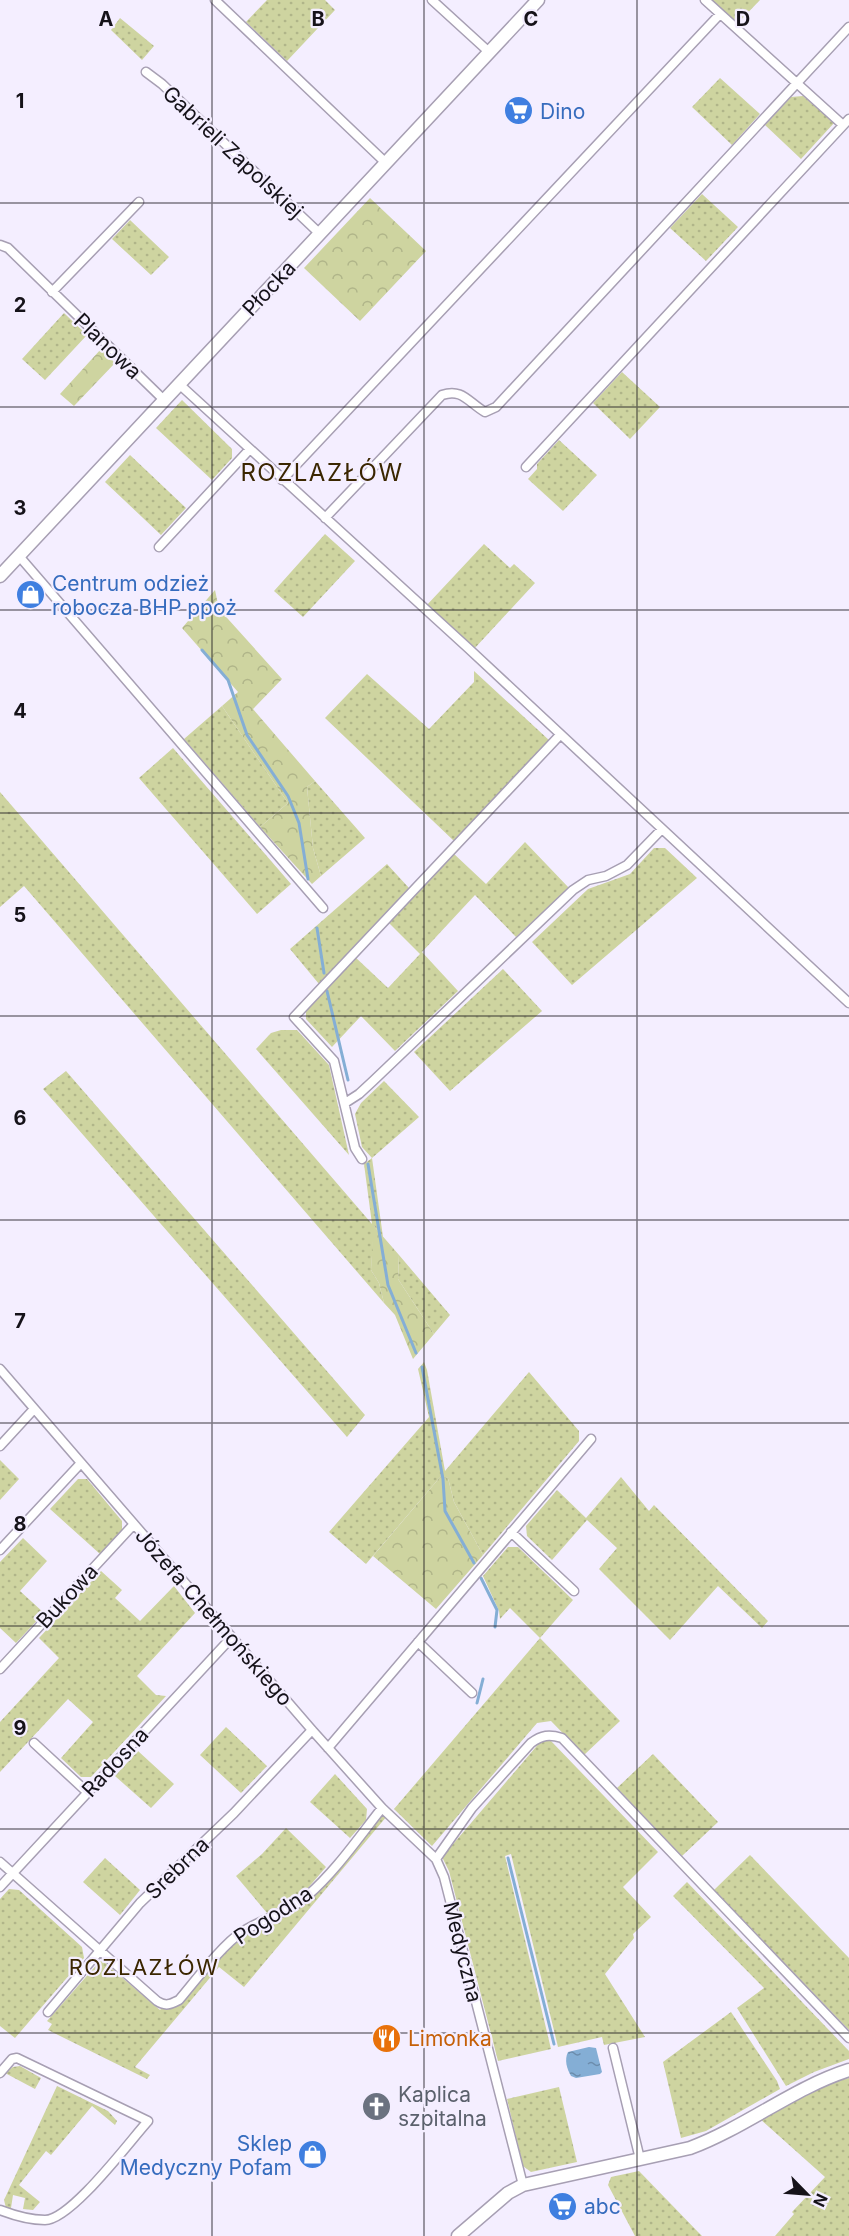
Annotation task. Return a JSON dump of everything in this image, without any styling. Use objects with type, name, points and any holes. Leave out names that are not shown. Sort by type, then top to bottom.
[{"type":"street","points":[[215,0],[386,162]]},
{"type":"street","points":[[432,0],[489,52]]},
{"type":"street","name":"Płocka","points":[[3,568],[19,556],[538,0]]},
{"type":"street","points":[[526,467],[846,122],[797,84],[705,0]]},
{"type":"street","points":[[282,480],[720,14]]},
{"type":"street","points":[[325,518],[442,395],[452,392],[462,395],[485,412],[496,407],[849,27]]},
{"type":"street","name":"Gabrieli Zapolskiej","points":[[146,72],[162,84],[320,233]]},
{"type":"street","points":[[52,292],[139,202]]},
{"type":"street","name":"Planowa","points":[[0,245],[8,248],[164,400]]},
{"type":"street","points":[[179,384],[849,1003]]},
{"type":"street","points":[[159,547],[249,450]]},
{"type":"street","points":[[19,556],[323,908]]},
{"type":"street","points":[[362,1159],[355,1148],[334,1061],[294,1017],[560,735]]},
{"type":"street","points":[[345,1103],[366,1088],[573,890],[588,880],[606,876],[627,865],[662,829]]},
{"type":"street","name":"Józefa Chełmońskiego","points":[[0,1369],[328,1748],[382,1808],[436,1859]]},
{"type":"street","points":[[0,1446],[34,1409]]},
{"type":"street","points":[[328,1748],[591,1439]]},
{"type":"street","points":[[0,1550],[81,1463]]},
{"type":"street","name":"Bukowa","points":[[0,1669],[134,1524]]},
{"type":"street","points":[[511,1532],[574,1591]]},
{"type":"street","name":"Radosna","points":[[0,1887],[231,1638]]},
{"type":"street","points":[[418,1642],[472,1693]]},
{"type":"street","name":"Srebrna","points":[[48,2012],[141,1903],[234,1813],[312,1730]]},
{"type":"street","points":[[436,1859],[472,1808],[531,1743],[541,1736],[551,1734],[562,1738],[849,2038]]},
{"type":"street","points":[[34,1743],[87,1792]]},
{"type":"street","name":"Pogodna","points":[[0,1862],[100,1952],[157,2001],[165,2005],[179,2000],[231,1941],[242,1932],[298,1904],[308,1896],[334,1868],[382,1808]]},
{"type":"street","name":"Medyczna","points":[[436,1859],[444,1877],[523,2185]]},
{"type":"street","points":[[613,2048],[640,2159]]},
{"type":"street","points":[[0,2073],[15,2058],[148,2121],[76,2203],[57,2217],[46,2220],[0,2210]]},
{"type":"street","points":[[458,2236],[508,2193],[523,2185],[690,2148],[828,2077],[849,2070]]},
{"type":"green space","points":[[267,0],[325,0],[335,10],[287,61],[246,22]]},
{"type":"green space","points":[[712,0],[760,0],[738,23]]},
{"type":"green space","points":[[120,18],[154,46],[142,60],[111,30]]},
{"type":"green space","points":[[720,78],[760,114],[732,145],[692,107]]},
{"type":"green space","points":[[803,96],[834,123],[801,159],[765,125],[791,97]]},
{"type":"green space","points":[[702,194],[738,227],[706,261],[670,228]]},
{"type":"green space","points":[[370,198],[426,251],[360,321],[304,268]]},
{"type":"green space","points":[[130,220],[169,257],[151,275],[112,239]]},
{"type":"green space","points":[[64,313],[87,335],[45,380],[22,359]]},
{"type":"green space","points":[[101,349],[115,363],[74,406],[60,394]]},
{"type":"green space","points":[[622,372],[660,407],[630,439],[593,403]]},
{"type":"green space","points":[[182,400],[232,449],[232,458],[212,480],[156,428]]},
{"type":"green space","points":[[559,440],[597,475],[563,511],[528,479],[537,469],[537,464]]},
{"type":"green space","points":[[130,455],[186,508],[161,535],[105,482]]},
{"type":"green space","points":[[325,534],[355,561],[303,617],[274,591]]},
{"type":"green space","points":[[484,544],[510,568],[514,564],[535,583],[474,649],[426,606]]},
{"type":"green space","points":[[215,590],[219,609],[282,679],[253,709],[315,781],[307,787],[313,848],[321,876],[312,884],[260,827],[288,803],[222,706],[238,692],[182,628]]},
{"type":"green space","points":[[474,671],[550,741],[454,841],[325,718],[367,674],[429,729],[474,682]]},
{"type":"green space","points":[[222,706],[288,803],[260,827],[184,739]]},
{"type":"green space","points":[[173,748],[291,884],[257,914],[139,778]]},
{"type":"green space","points":[[315,781],[365,838],[321,876],[313,848],[307,787]]},
{"type":"green space","points":[[0,792],[372,1224],[364,1164],[372,1158],[383,1237],[374,1226],[371,1270],[379,1283],[384,1303],[24,886],[0,907]]},
{"type":"green space","points":[[525,842],[569,888],[516,937],[475,895],[422,952],[458,991],[395,1051],[361,1016],[332,1047],[306,1019],[306,1007],[354,956],[388,988],[420,954],[388,922],[453,853],[486,884]]},
{"type":"green space","points":[[654,848],[665,848],[697,878],[572,985],[532,942],[588,889],[630,874]]},
{"type":"green space","points":[[387,864],[409,888],[319,984],[290,949]]},
{"type":"green space","points":[[503,969],[542,1011],[450,1091],[414,1052]]},
{"type":"green space","points":[[281,1030],[297,1030],[329,1065],[349,1155],[256,1049],[271,1033]]},
{"type":"green space","points":[[66,1071],[365,1415],[347,1437],[43,1089]]},
{"type":"green space","points":[[384,1081],[419,1117],[372,1158],[362,1147],[355,1114],[361,1103]]},
{"type":"green space","points":[[373,1225],[399,1255],[398,1279],[434,1334],[413,1359],[395,1315],[384,1303],[379,1283],[371,1270]]},
{"type":"green space","points":[[399,1255],[450,1315],[434,1334],[398,1279]]},
{"type":"green space","points":[[424,1362],[445,1471],[529,1372],[579,1431],[579,1441],[483,1555],[454,1502],[448,1478],[441,1476],[366,1564],[329,1532],[429,1417],[418,1369]]},
{"type":"green space","points":[[0,1460],[19,1479],[0,1500]]},
{"type":"green space","points":[[441,1476],[448,1478],[454,1502],[483,1555],[436,1609],[373,1556]]},
{"type":"green space","points":[[621,1477],[649,1511],[654,1505],[768,1621],[762,1628],[718,1586],[670,1640],[599,1569],[617,1548],[587,1520],[552,1560],[527,1536],[526,1526],[557,1490],[586,1518]]},
{"type":"green space","points":[[78,1479],[87,1479],[122,1521],[122,1530],[100,1554],[50,1509]]},
{"type":"green space","points":[[23,1538],[47,1561],[20,1591],[44,1613],[16,1643],[0,1628],[0,1562]]},
{"type":"green space","points":[[508,1547],[518,1547],[573,1600],[540,1638],[510,1608],[500,1619],[499,1611],[483,1576]]},
{"type":"green space","points":[[101,1571],[122,1590],[115,1598],[140,1621],[174,1586],[195,1613],[137,1676],[156,1695],[166,1696],[91,1777],[81,1777],[61,1758],[93,1722],[68,1699],[0,1772],[0,1722],[59,1658],[39,1638]]},
{"type":"green space","points":[[540,1638],[620,1721],[584,1755],[551,1721],[537,1723],[432,1846],[394,1809]]},
{"type":"green space","points":[[226,1727],[267,1766],[241,1793],[200,1755]]},
{"type":"green space","points":[[541,1741],[551,1741],[658,1852],[623,1887],[651,1917],[633,1934],[634,1938],[605,1974],[645,2037],[604,2045],[602,2037],[558,2047],[511,1854],[505,1856],[551,2049],[498,2061],[449,1871],[442,1857]]},
{"type":"green space","points":[[138,1751],[174,1784],[151,1808],[115,1776]]},
{"type":"green space","points":[[653,1754],[718,1822],[682,1856],[617,1788]]},
{"type":"green space","points":[[335,1774],[367,1809],[366,1820],[350,1838],[310,1802]]},
{"type":"green space","points":[[382,1816],[387,1816],[244,1987],[219,1967],[135,2067],[150,2075],[147,2079],[48,2030],[52,2024],[47,2021],[100,1961],[160,2010],[164,2006],[173,2008],[241,1938],[291,1912]]},
{"type":"green space","points":[[286,1828],[326,1867],[301,1896],[267,1913],[236,1876],[262,1854]]},
{"type":"green space","points":[[750,1855],[849,1958],[849,2030],[714,1890]]},
{"type":"green space","points":[[105,1858],[140,1890],[120,1915],[83,1882]]},
{"type":"green space","points":[[687,1882],[849,2051],[849,2059],[814,2072],[786,2086],[737,2008],[764,1988],[673,1896]]},
{"type":"green space","points":[[9,1889],[19,1890],[82,1947],[84,1958],[15,2038],[0,2026],[0,1899]]},
{"type":"green space","points":[[731,2012],[780,2089],[706,2131],[681,2138],[663,2062]]},
{"type":"green space","points":[[20,2066],[41,2078],[35,2089],[5,2073],[13,2067]]},
{"type":"green space","points":[[849,2078],[849,2236],[775,2236],[794,2214],[792,2212],[825,2177],[760,2119],[824,2084]]},
{"type":"green space","points":[[57,2086],[108,2111],[117,2121],[115,2125],[92,2106],[51,2155],[46,2151],[19,2185],[40,2202],[33,2210],[23,2209],[25,2198],[13,2195],[11,2208],[6,2208],[4,2200]]},
{"type":"green space","points":[[559,2087],[577,2162],[531,2172],[523,2166],[507,2099]]},
{"type":"green space","points":[[639,2171],[702,2236],[635,2236],[608,2185],[611,2177]]},
{"type":"water","points":[[589,2047],[596,2048],[602,2072],[576,2078],[571,2076],[566,2064],[568,2052]]},
{"type":"waterway","points":[[202,650],[228,680],[247,735],[288,796],[299,823],[308,879]]},
{"type":"waterway","points":[[317,928],[324,973]]},
{"type":"waterway","points":[[327,991],[348,1080]]},
{"type":"waterway","points":[[368,1164],[388,1285],[416,1353]]},
{"type":"waterway","points":[[422,1367],[443,1479],[445,1511],[474,1563]]},
{"type":"waterway","points":[[481,1578],[497,1610],[495,1627]]},
{"type":"waterway","points":[[477,1703],[483,1679]]},
{"type":"waterway","points":[[508,1858],[554,2044]]},
{"type":"place","name":"Dino","points":[[519,111]]},
{"type":"place","name":"Centrum odzież robocza BHP ppoż","points":[[31,595]]},
{"type":"place","name":"Limonka","points":[[387,2038]]},
{"type":"place","name":"Kaplica szpitalna","points":[[377,2106]]},
{"type":"place","name":"Sklep Medyczny Pofam","points":[[313,2155]]},
{"type":"place","name":"abc","points":[[563,2206]]},
{"type":"district","name":"ROZLAZŁÓW","points":[[322,472]]},
{"type":"district","name":"ROZLAZŁÓW","points":[[144,1967]]}]
